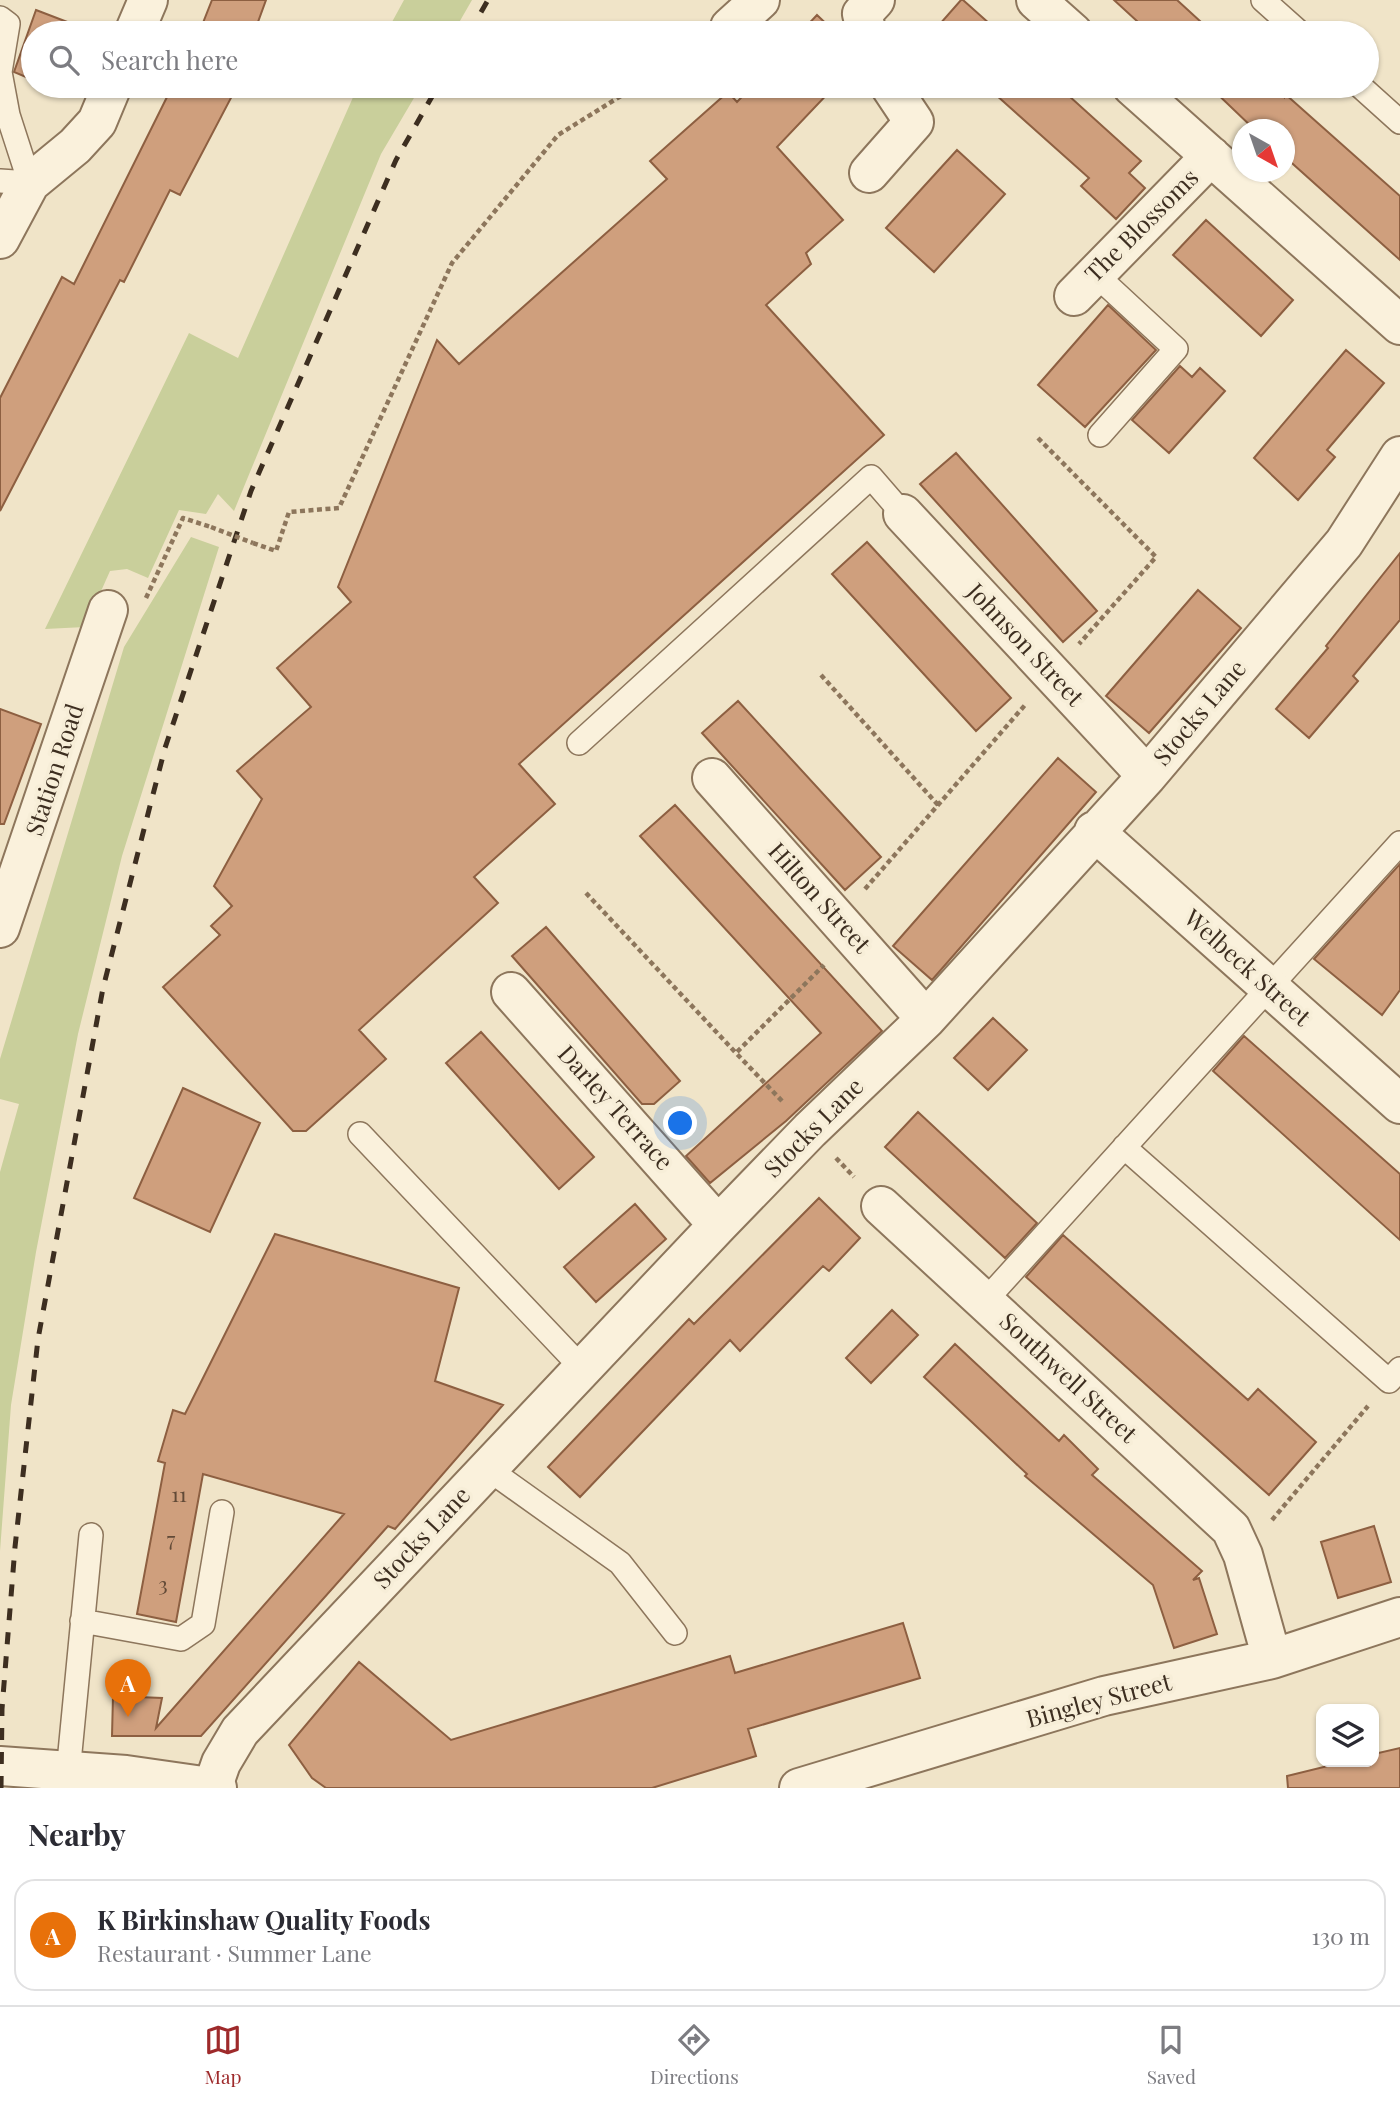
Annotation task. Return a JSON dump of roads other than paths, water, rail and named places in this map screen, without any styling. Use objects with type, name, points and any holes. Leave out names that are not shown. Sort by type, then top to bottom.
[{"type":"street","points":[[139,21],[148,0]]},
{"type":"street","points":[[737,21],[760,0]]},
{"type":"street","points":[[864,21],[862,14],[875,0]]},
{"type":"street","points":[[1036,0],[1060,21]]},
{"type":"street","points":[[0,239],[15,182],[75,146],[97,122],[108,98]]},
{"type":"street","points":[[869,173],[914,122],[898,98]]},
{"type":"street","points":[[1146,98],[1400,325]]},
{"type":"street","name":"The Blossoms","points":[[1085,285],[1211,156]]},
{"type":"street","name":"Stocks Lane","points":[[215,1787],[221,1763],[240,1731],[718,1225],[810,1130],[926,1019],[1094,831],[1147,776],[1344,543],[1400,456]]},
{"type":"street","name":"Johnson Street","points":[[903,514],[1147,776]]},
{"type":"street","name":"Station Road","points":[[0,928],[108,610]]},
{"type":"street","name":"Hilton Street","points":[[712,778],[926,1019]]},
{"type":"street","name":"Welbeck Street","points":[[1094,831],[1400,1104]]},
{"type":"street","name":"Darley Terrace","points":[[511,992],[718,1225]]},
{"type":"street","name":"Southwell Street","points":[[881,1206],[1231,1529],[1243,1555],[1272,1659]]},
{"type":"street","name":"Bingley Street","points":[[799,1788],[1104,1696],[1272,1659],[1400,1617]]},
{"type":"street","points":[[0,1766],[68,1773],[126,1775],[215,1787]]},
{"type":"lane","points":[[1263,0],[1287,21]]},
{"type":"lane","points":[[0,18],[8,24],[0,72],[8,115],[15,182]]},
{"type":"lane","points":[[1373,98],[1400,122]]},
{"type":"lane","points":[[1085,285],[1176,349],[1100,435]]},
{"type":"lane","points":[[579,744],[871,477],[903,514]]},
{"type":"lane","points":[[985,1301],[1400,843]]},
{"type":"lane","points":[[360,1134],[583,1368]]},
{"type":"lane","points":[[1124,1147],[1394,1375]]},
{"type":"lane","points":[[488,1469],[620,1563],[675,1633]]},
{"type":"lane","points":[[82,1621],[181,1639],[203,1624],[222,1512]]},
{"type":"lane","points":[[68,1773],[91,1535]]},
{"type":"railway","points":[[476,21],[488,0]]},
{"type":"railway","points":[[1,1788],[2,1709],[15,1547],[38,1339],[103,988],[165,748],[251,491],[396,160],[431,98]]},
{"type":"place","name":"K Birkinshaw Quality Foods","points":[[128,1717]]}]
